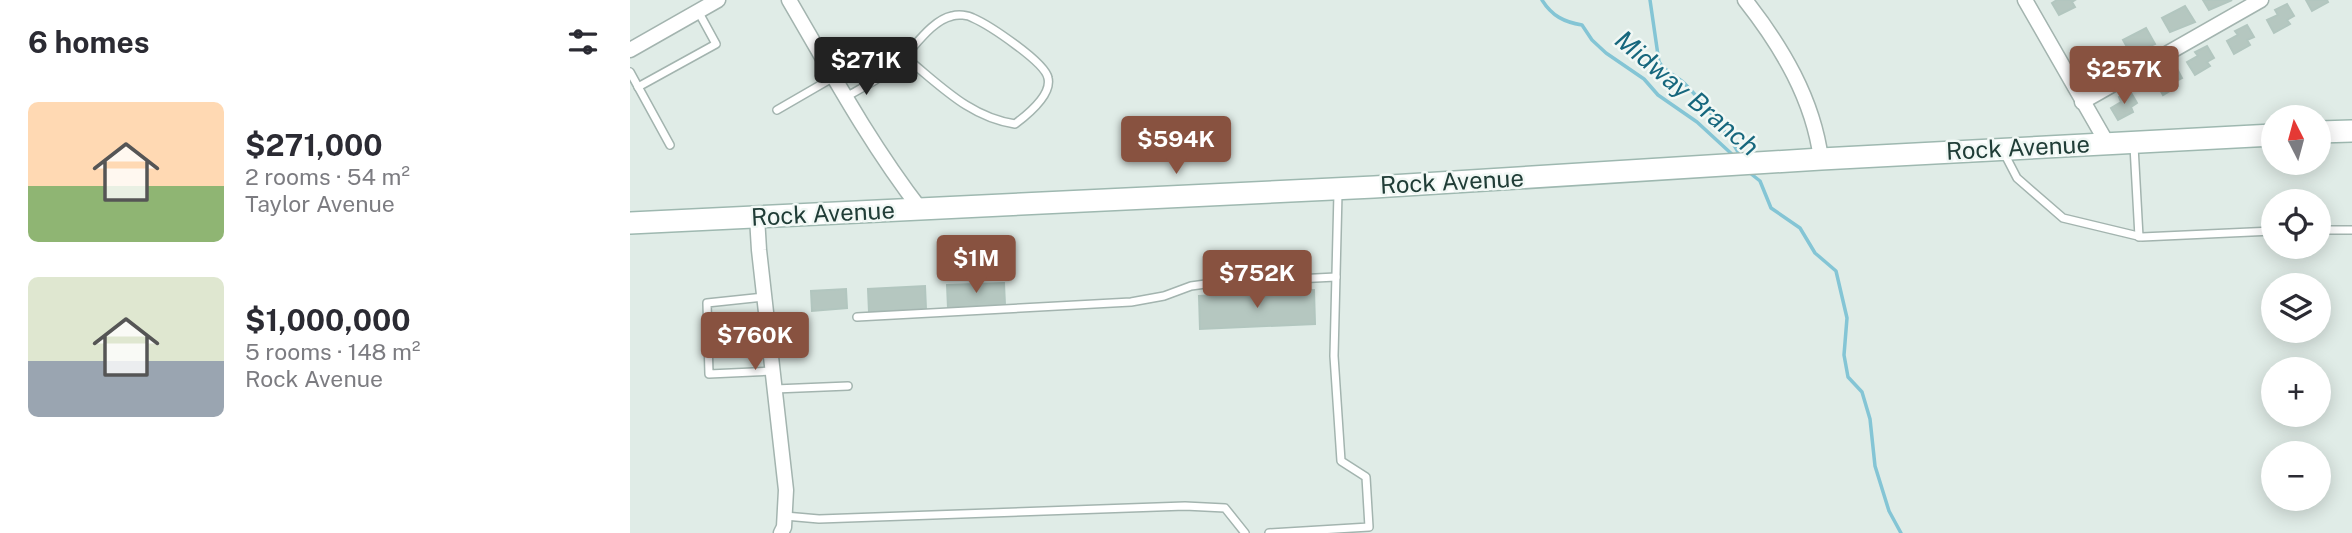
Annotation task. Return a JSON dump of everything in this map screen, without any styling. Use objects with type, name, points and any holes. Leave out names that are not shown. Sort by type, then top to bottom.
[{"type":"street","points":[[630,50],[718,0]]},
{"type":"street","points":[[789,0],[888,167],[920,210]]},
{"type":"street","points":[[1745,0],[1797,79],[1812,118],[1821,159]]},
{"type":"street","points":[[2025,0],[2103,138]]},
{"type":"street","points":[[2082,102],[2261,0]]},
{"type":"street","points":[[2331,132],[2352,131]]},
{"type":"street","name":"Rock Avenue","points":[[630,223],[1339,189],[2002,149],[2103,138],[2134,142],[2261,136]]},
{"type":"street","points":[[757,217],[786,490],[781,533]]},
{"type":"lane","points":[[638,86],[716,44],[698,11]]},
{"type":"lane","points":[[846,98],[889,71],[937,22],[954,15],[971,17],[1033,57],[1044,68],[1049,79],[1047,91],[1029,113],[1015,124],[998,121],[972,111],[905,57]]},
{"type":"lane","points":[[630,72],[670,145]]},
{"type":"lane","points":[[777,110],[834,77]]},
{"type":"lane","points":[[2134,142],[2139,237]]},
{"type":"lane","points":[[2002,149],[2017,178],[2063,218],[2139,237],[2261,232]]},
{"type":"lane","points":[[1269,533],[1369,527],[1366,477],[1341,461],[1334,356],[1339,189]]},
{"type":"lane","points":[[2331,230],[2352,230]]},
{"type":"lane","points":[[856,317],[1131,302],[1213,283],[1336,277]]},
{"type":"lane","points":[[764,297],[707,303],[709,373],[772,371]]},
{"type":"lane","points":[[774,389],[848,386]]},
{"type":"lane","points":[[785,516],[819,519],[1212,507],[1225,508],[1245,533]]},
{"type":"building","points":[[2057,0],[2075,0],[2072,2],[2075,7],[2059,15],[2052,3]]},
{"type":"building","points":[[2203,0],[2232,0],[2209,10]]},
{"type":"building","points":[[2306,0],[2327,0],[2328,2],[2312,11]]},
{"type":"building","points":[[2287,4],[2294,16],[2287,20],[2290,24],[2274,33],[2267,20],[2278,15],[2275,10]]},
{"type":"building","points":[[2185,6],[2195,22],[2170,32],[2162,18]]},
{"type":"building","points":[[2247,25],[2254,37],[2247,40],[2250,45],[2234,54],[2227,41],[2238,35],[2235,31]]},
{"type":"building","points":[[2146,28],[2155,44],[2131,54],[2123,40]]},
{"type":"building","points":[[2207,46],[2214,58],[2207,62],[2210,66],[2195,75],[2187,62],[2198,56],[2195,52]]},
{"type":"building","points":[[2109,48],[2118,65],[2094,75],[2086,61]]},
{"type":"building","points":[[2175,65],[2182,78],[2176,81],[2178,86],[2163,95],[2156,82],[2166,76],[2164,72]]},
{"type":"building","points":[[2130,91],[2137,103],[2131,107],[2133,112],[2118,120],[2111,108],[2121,102],[2119,97]]},
{"type":"building","points":[[1004,283],[1005,305],[948,308],[947,285]]},
{"type":"building","points":[[925,286],[926,309],[869,312],[868,289]]},
{"type":"building","points":[[846,289],[847,308],[812,311],[811,291]]},
{"type":"building","points":[[1314,290],[1315,324],[1200,329],[1199,296]]},
{"type":"waterway","name":"Midway Branch","points":[[1542,0],[1559,17],[1582,25],[1592,40],[1606,53],[1644,79],[1658,95],[1697,122],[1735,157]]},
{"type":"waterway","points":[[1650,0],[1659,62],[1699,99],[1723,129],[1741,158]]},
{"type":"waterway","name":"Midway Branch","points":[[1750,173],[1760,181],[1771,208],[1800,228],[1815,253],[1836,271],[1847,318],[1844,355],[1848,377],[1862,392],[1870,419],[1875,466],[1889,511],[1901,533]]}]
